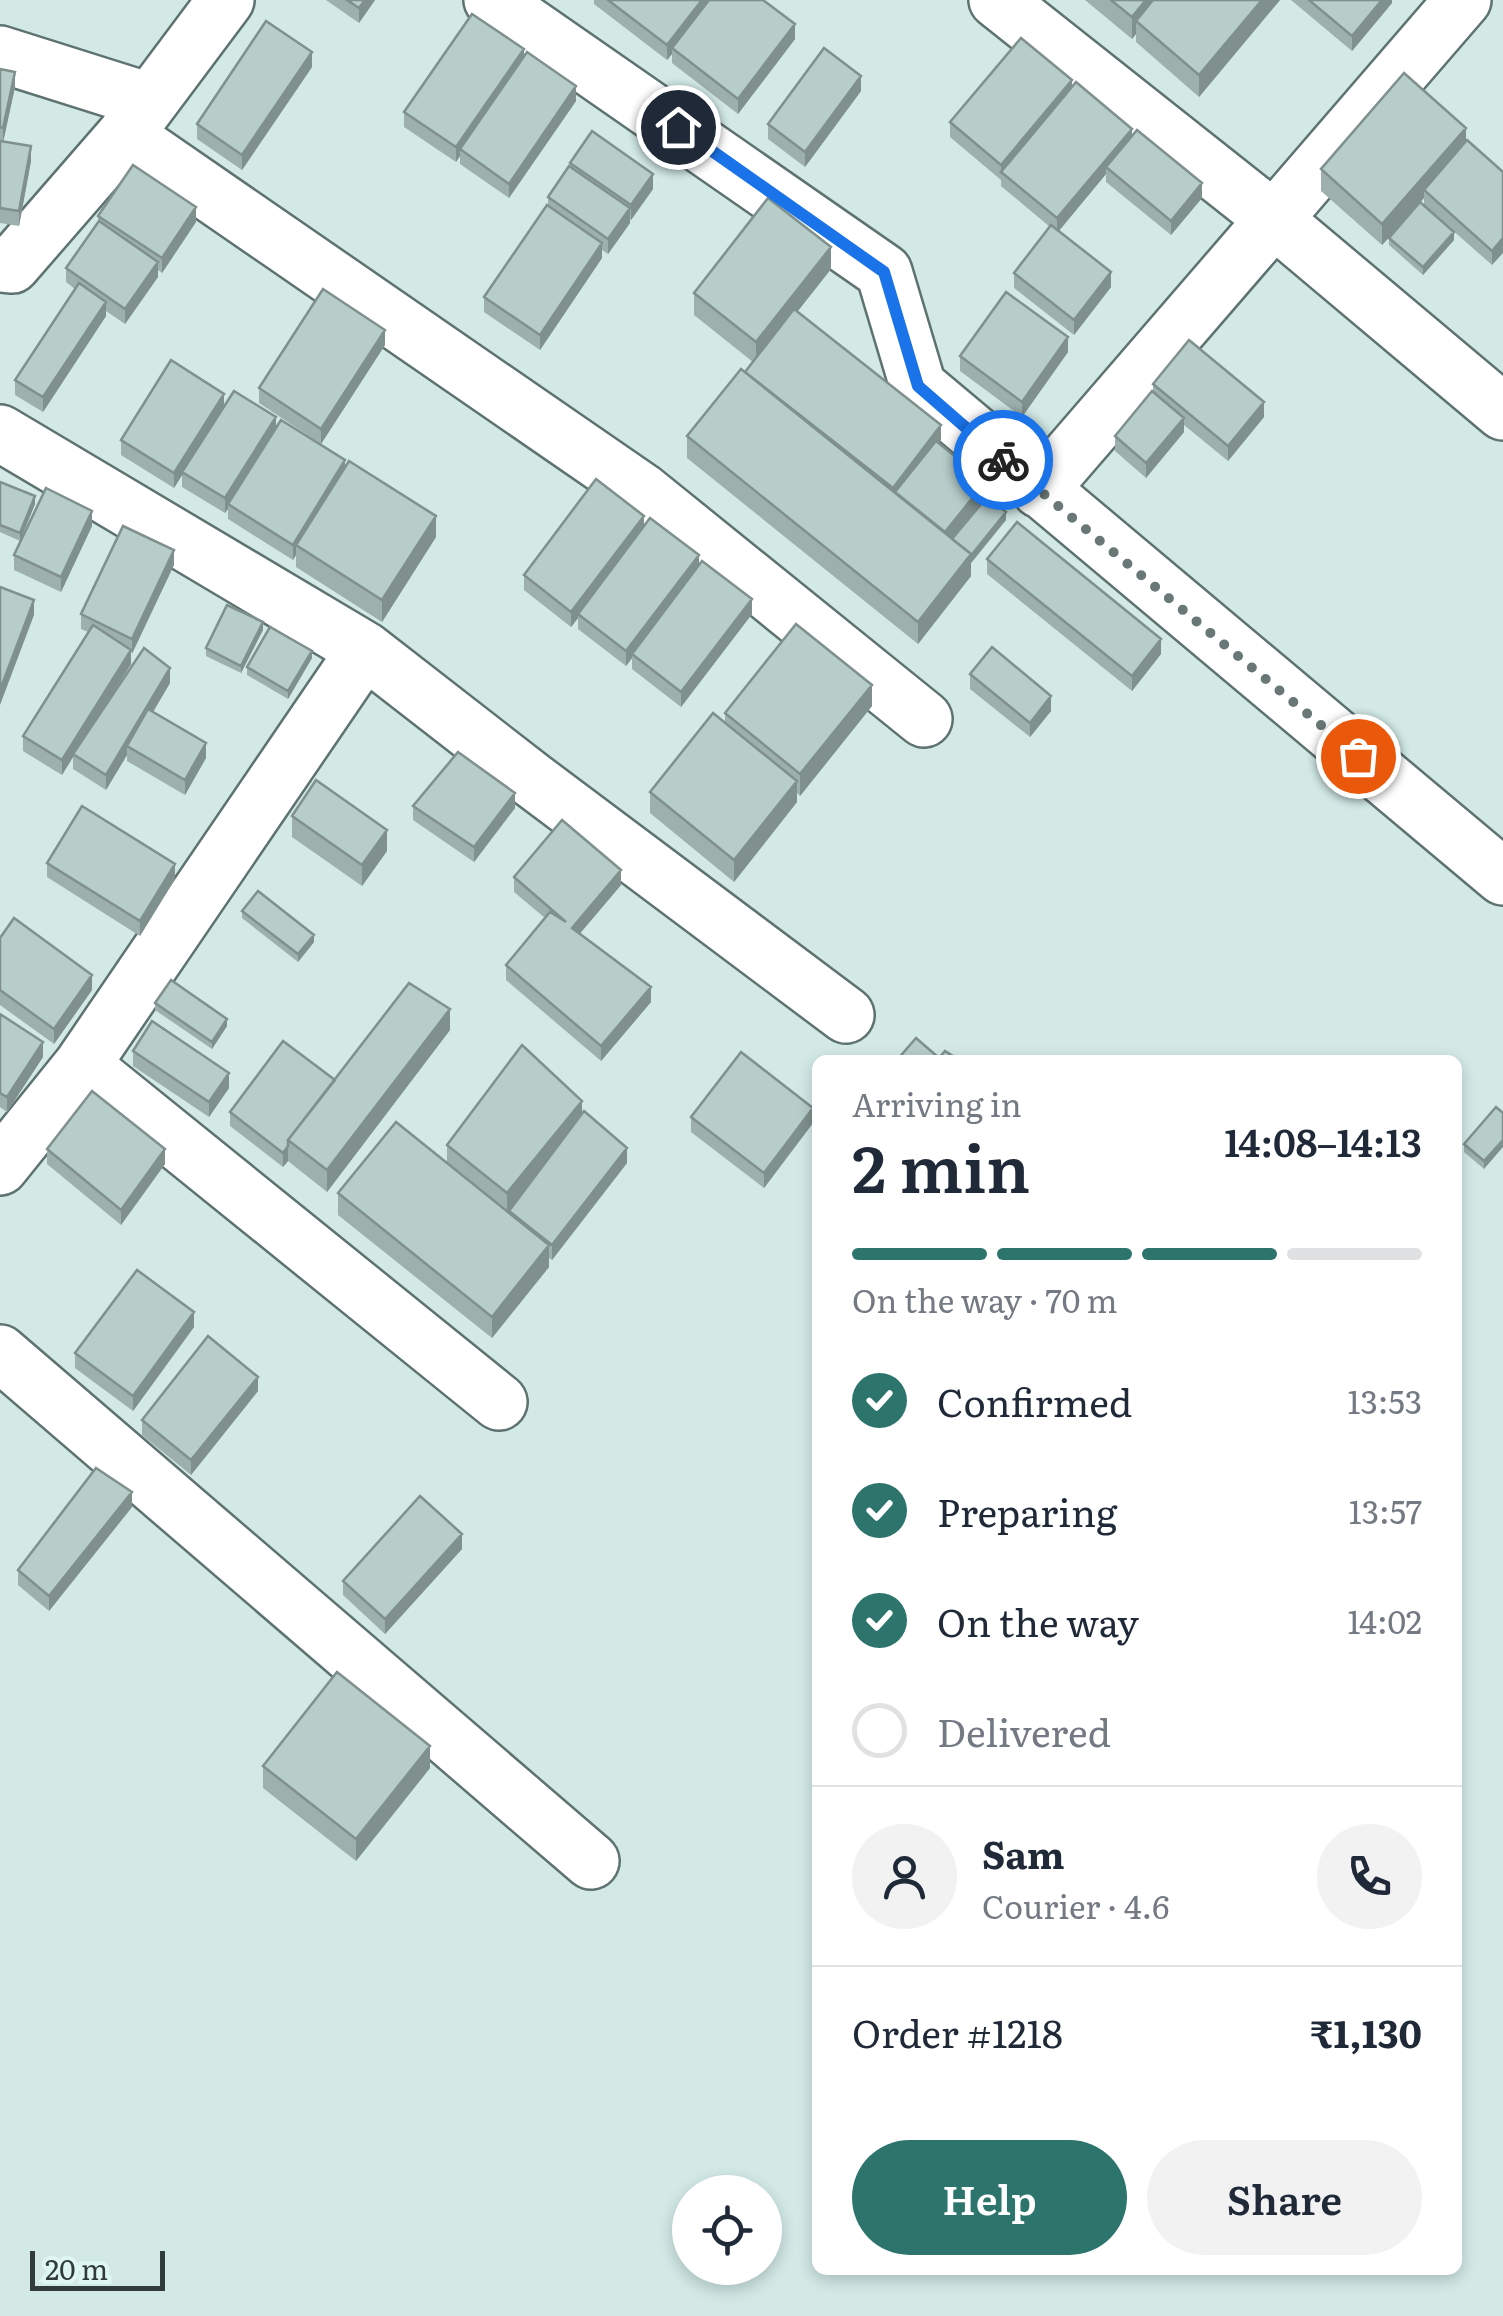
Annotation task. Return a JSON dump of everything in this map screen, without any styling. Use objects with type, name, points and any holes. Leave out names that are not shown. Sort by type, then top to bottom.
[{"type":"street","points":[[4,278],[137,118],[226,0]]},
{"type":"street","points":[[492,0],[884,272],[918,386],[1503,877]]},
{"type":"street","points":[[997,0],[1272,217],[1503,412]]},
{"type":"street","points":[[1040,490],[1463,0]]},
{"type":"street","points":[[0,54],[137,118],[643,492],[924,718]]},
{"type":"street","points":[[0,433],[365,650],[530,780],[846,1015]]},
{"type":"street","points":[[0,1167],[82,1066],[365,650]]},
{"type":"street","points":[[82,1066],[498,1402]]},
{"type":"street","points":[[0,1353],[591,1861]]},
{"type":"building","points":[[347,0],[365,0],[359,8]]},
{"type":"building","points":[[608,0],[702,0],[667,45]]},
{"type":"building","points":[[709,0],[763,0],[795,24],[738,99],[672,48]]},
{"type":"building","points":[[1111,0],[1146,0],[1132,17]]},
{"type":"building","points":[[1153,0],[1262,0],[1199,75],[1136,21]]},
{"type":"building","points":[[1309,0],[1382,0],[1352,36]]},
{"type":"building","points":[[472,14],[524,49],[456,147],[404,112]]},
{"type":"building","points":[[266,21],[312,52],[242,155],[197,124]]},
{"type":"building","points":[[1021,38],[1072,80],[1001,165],[950,122]]},
{"type":"building","points":[[824,48],[861,76],[805,152],[768,124]]},
{"type":"building","points":[[527,52],[576,86],[509,184],[460,149]]},
{"type":"building","points":[[0,69],[15,72],[3,128],[0,127]]},
{"type":"building","points":[[1404,73],[1466,128],[1382,224],[1321,169]]},
{"type":"building","points":[[1076,82],[1132,129],[1057,218],[1001,172]]},
{"type":"building","points":[[1137,130],[1202,183],[1171,221],[1106,167]]},
{"type":"building","points":[[592,131],[653,174],[631,205],[570,163]]},
{"type":"building","points":[[1467,140],[1503,172],[1503,238],[1492,251],[1424,190]]},
{"type":"building","points":[[0,141],[31,146],[19,211],[0,208]]},
{"type":"building","points":[[133,165],[196,207],[162,258],[98,216]]},
{"type":"building","points":[[569,166],[630,208],[608,239],[548,197]]},
{"type":"building","points":[[768,198],[831,247],[756,342],[694,293]]},
{"type":"building","points":[[1420,202],[1454,232],[1423,267],[1389,238]]},
{"type":"building","points":[[547,205],[602,243],[540,335],[484,297]]},
{"type":"building","points":[[99,221],[158,262],[125,309],[66,268]]},
{"type":"building","points":[[1051,225],[1111,272],[1074,320],[1014,273]]},
{"type":"building","points":[[79,283],[106,302],[43,397],[15,380]]},
{"type":"building","points":[[323,289],[385,330],[321,429],[259,388]]},
{"type":"building","points":[[1006,292],[1068,337],[1022,402],[960,356]]},
{"type":"building","points":[[794,309],[941,425],[893,488],[745,372]]},
{"type":"building","points":[[1189,340],[1264,402],[1228,446],[1153,384]]},
{"type":"building","points":[[171,360],[224,394],[174,473],[121,440]]},
{"type":"building","points":[[741,369],[971,554],[918,622],[687,436]]},
{"type":"building","points":[[234,391],[276,417],[225,498],[182,472]]},
{"type":"building","points":[[1152,391],[1184,418],[1146,463],[1115,436]]},
{"type":"building","points":[[281,420],[345,460],[293,545],[228,504]]},
{"type":"building","points":[[936,441],[986,481],[945,532],[895,492]]},
{"type":"building","points":[[349,461],[436,516],[382,600],[296,545]]},
{"type":"building","points":[[596,479],[644,516],[571,612],[524,575]]},
{"type":"building","points":[[0,482],[35,496],[20,533],[0,525]]},
{"type":"building","points":[[46,488],[92,511],[61,577],[14,555]]},
{"type":"building","points":[[987,497],[1006,512],[969,558],[971,554],[952,539]]},
{"type":"building","points":[[650,518],[699,555],[626,651],[578,614]]},
{"type":"building","points":[[1017,522],[1161,639],[1132,676],[987,559]]},
{"type":"building","points":[[123,526],[174,550],[132,639],[81,614]]},
{"type":"building","points":[[702,561],[752,599],[681,692],[632,654]]},
{"type":"building","points":[[0,587],[34,600],[0,690]]},
{"type":"building","points":[[227,605],[263,622],[241,666],[206,648]]},
{"type":"building","points":[[796,624],[872,685],[800,774],[725,713]]},
{"type":"building","points":[[93,625],[131,650],[62,760],[23,736]]},
{"type":"building","points":[[270,627],[312,651],[288,691],[247,667]]},
{"type":"building","points":[[992,647],[1051,696],[1030,723],[970,674]]},
{"type":"building","points":[[144,648],[170,668],[106,775],[73,754]]},
{"type":"building","points":[[148,709],[206,743],[185,780],[127,746]]},
{"type":"building","points":[[713,713],[797,781],[734,860],[650,792]]},
{"type":"building","points":[[458,752],[515,793],[474,847],[413,806]]},
{"type":"building","points":[[316,780],[387,830],[362,865],[292,816]]},
{"type":"building","points":[[82,806],[175,864],[140,921],[47,863]]},
{"type":"building","points":[[562,820],[621,870],[572,928],[651,987],[601,1046],[506,965],[550,912],[566,922],[514,877]]},
{"type":"building","points":[[258,891],[314,935],[298,954],[242,911]]},
{"type":"building","points":[[14,918],[92,975],[54,1029],[0,990],[0,938]]},
{"type":"building","points":[[171,980],[227,1019],[212,1042],[155,1003]]},
{"type":"building","points":[[409,983],[450,1009],[327,1170],[288,1140]]},
{"type":"building","points":[[0,1014],[43,1042],[7,1097],[0,1093]]},
{"type":"building","points":[[152,1021],[229,1073],[209,1102],[133,1051]]},
{"type":"building","points":[[916,1038],[936,1055],[901,1055]]},
{"type":"building","points":[[283,1041],[335,1080],[288,1140],[283,1153],[230,1112]]},
{"type":"building","points":[[522,1045],[582,1101],[507,1193],[447,1145]]},
{"type":"building","points":[[741,1052],[812,1107],[764,1173],[691,1117]]},
{"type":"building","points":[[92,1091],[165,1149],[121,1210],[47,1149]]},
{"type":"building","points":[[1496,1107],[1503,1113],[1503,1140],[1484,1161],[1464,1144]]},
{"type":"building","points":[[584,1111],[627,1148],[552,1245],[509,1211]]},
{"type":"building","points":[[396,1122],[549,1245],[492,1317],[338,1193]]},
{"type":"building","points":[[137,1270],[194,1312],[133,1396],[75,1353]]},
{"type":"building","points":[[208,1336],[258,1377],[191,1460],[142,1420]]},
{"type":"building","points":[[96,1468],[132,1492],[49,1596],[18,1570]]},
{"type":"building","points":[[420,1496],[462,1534],[385,1619],[343,1581]]},
{"type":"building","points":[[337,1672],[430,1746],[356,1839],[263,1766]]},
{"type":"way so far","points":[[1003,460],[1358,756]]},
{"type":"route","points":[[678,127],[884,272],[918,386],[1003,460]]}]
